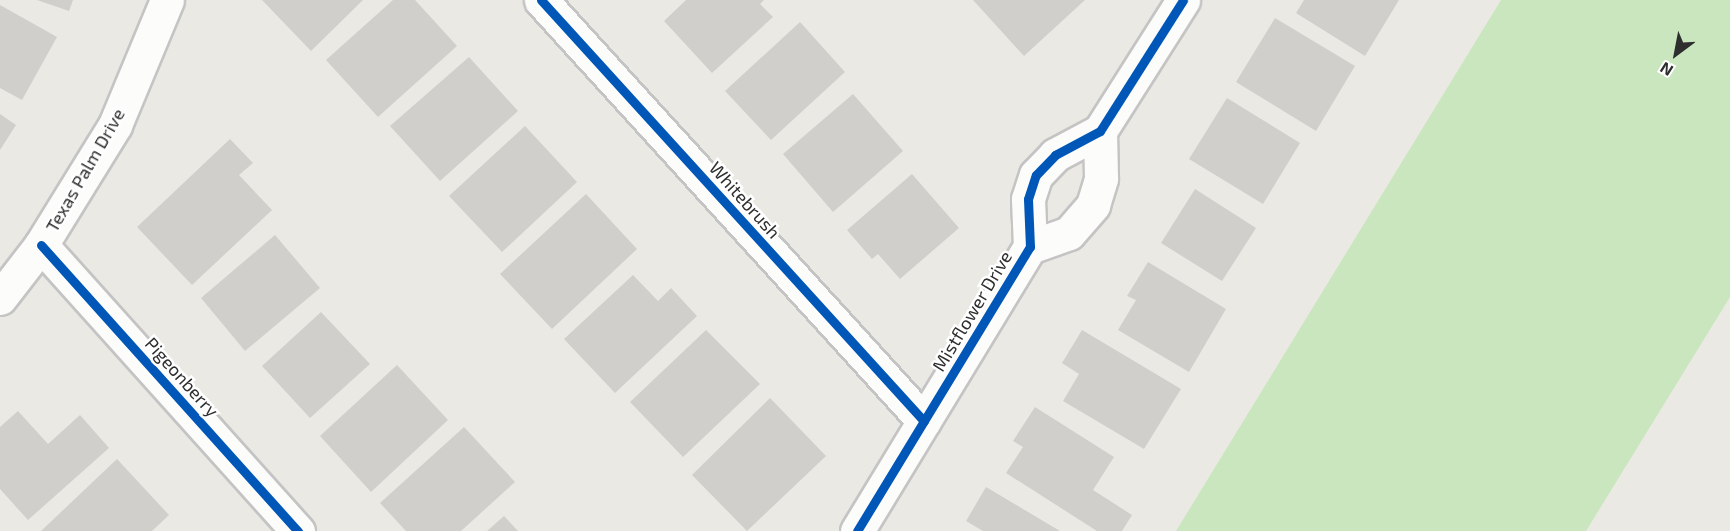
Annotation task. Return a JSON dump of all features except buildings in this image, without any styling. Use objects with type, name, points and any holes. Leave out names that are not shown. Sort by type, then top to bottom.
[{"type":"street","name":"Texas Palm Drive","points":[[0,298],[41,245],[115,125],[167,0]]},
{"type":"street","name":"Whitebrush","points":[[541,0],[924,421]]},
{"type":"street","name":"Mistflower Drive","points":[[857,531],[1030,247],[1028,199],[1036,174],[1055,155],[1100,131],[1183,0]]},
{"type":"street","name":"Mistflower Drive","points":[[1030,247],[1069,232],[1093,205],[1101,178],[1100,131]]},
{"type":"street","name":"Pigeonberry","points":[[41,245],[298,531]]},
{"type":"green space","points":[[1501,0],[1730,0],[1730,297],[1586,531],[1176,531]]},
{"type":"cycle path","points":[[541,0],[924,421]]},
{"type":"cycle path","points":[[857,531],[1030,247],[1028,199],[1036,175],[1055,155],[1100,131],[1183,0]]},
{"type":"cycle path","points":[[41,245],[298,531]]}]
